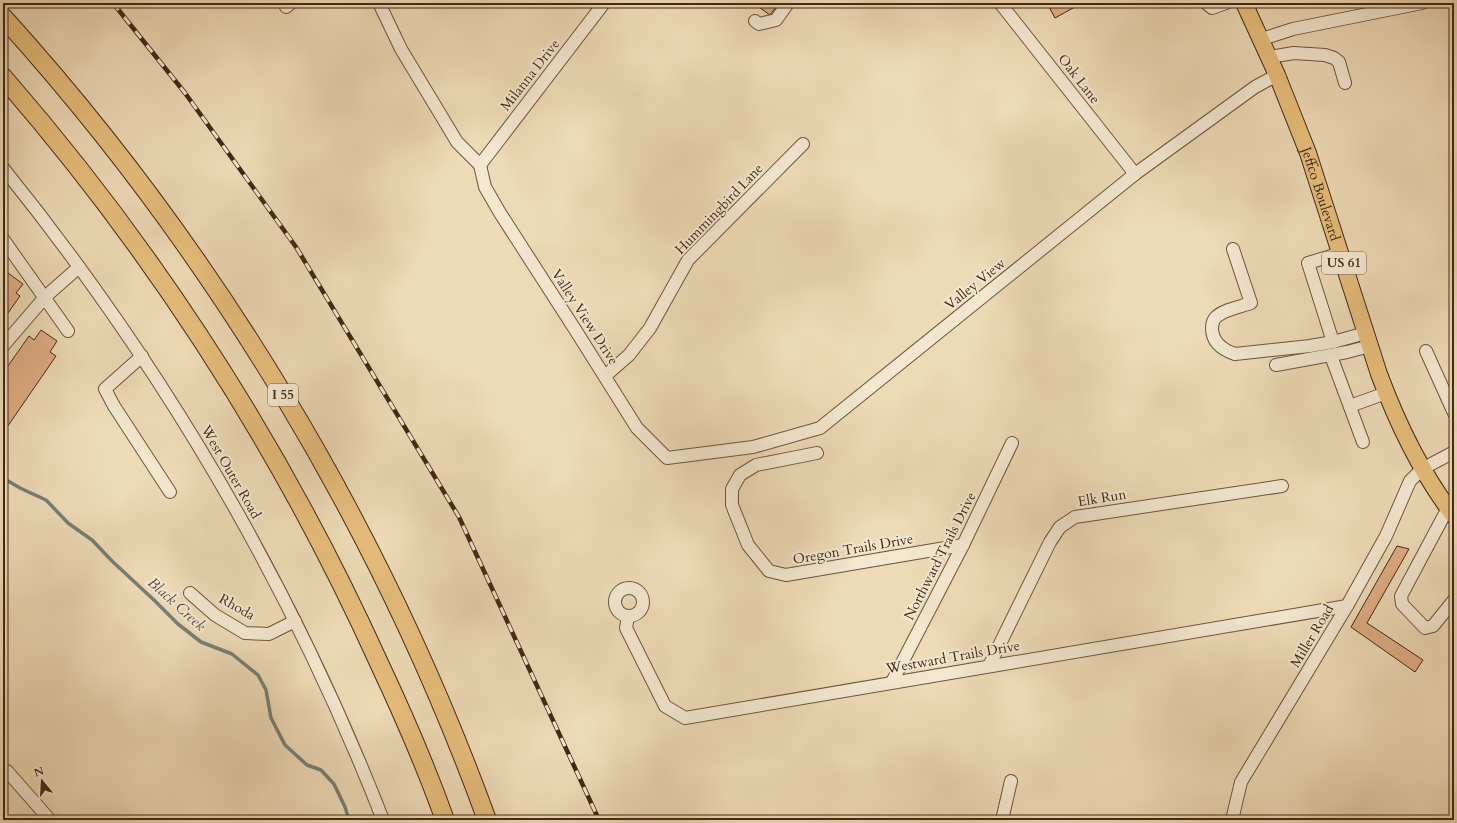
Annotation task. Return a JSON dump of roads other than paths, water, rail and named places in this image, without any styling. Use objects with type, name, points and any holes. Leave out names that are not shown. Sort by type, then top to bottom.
[{"type":"highway","name":"I 55","points":[[3,17],[92,122],[140,183],[212,284],[282,393],[346,505],[404,620],[453,733],[487,820]]},
{"type":"highway","points":[[3,77],[78,167],[129,235],[212,355],[247,412],[286,479],[341,583],[420,755],[445,820]]},
{"type":"main road","name":"Jeffco Boulevard","points":[[1244,3],[1262,39],[1308,153],[1386,393],[1404,434],[1422,469],[1451,512]]},
{"type":"street","points":[[379,3],[401,49],[457,142],[480,165]]},
{"type":"street","name":"Milanna Drive","points":[[480,165],[604,3]]},
{"type":"street","points":[[754,21],[760,24],[776,20],[788,3]]},
{"type":"street","name":"Oak Lane","points":[[1000,3],[1134,174]]},
{"type":"street","points":[[1206,3],[1212,8],[1226,3]]},
{"type":"street","points":[[1262,39],[1293,29],[1422,3]]},
{"type":"street","points":[[1269,57],[1294,53],[1325,55],[1334,58],[1339,62],[1345,83]]},
{"type":"street","name":"Valley View","points":[[668,458],[753,447],[820,428],[1134,174],[1255,87],[1277,75]]},
{"type":"street","name":"Hummingbird Lane","points":[[605,376],[629,355],[650,328],[688,260],[803,144]]},
{"type":"street","name":"Valley View Drive","points":[[480,165],[485,187],[500,213],[637,428],[668,458]]},
{"type":"street","name":"West Outer Road","points":[[3,168],[79,267],[142,356],[190,430],[235,506],[266,563],[339,714],[383,820]]},
{"type":"street","points":[[3,239],[68,331]]},
{"type":"street","points":[[1233,249],[1251,303],[1222,313],[1214,318],[1212,324],[1212,335],[1219,346],[1225,351],[1235,354],[1368,339]]},
{"type":"street","points":[[1333,342],[1308,263],[1341,253]]},
{"type":"street","points":[[3,346],[45,297],[79,267]]},
{"type":"street","points":[[1276,365],[1331,356],[1368,339]]},
{"type":"street","points":[[1426,351],[1454,413]]},
{"type":"street","points":[[142,356],[105,389],[114,406],[170,492]]},
{"type":"street","points":[[1331,356],[1363,442]]},
{"type":"street","points":[[1350,406],[1386,393]]},
{"type":"street","name":"Northward Trails Drive","points":[[892,682],[963,545],[1012,443]]},
{"type":"street","points":[[1422,469],[1454,452]]},
{"type":"street","name":"Oregon Trails Drive","points":[[817,453],[756,465],[740,475],[732,489],[732,505],[748,546],[769,571],[786,575],[963,545]]},
{"type":"street","name":"Miller Road","points":[[1232,820],[1241,782],[1347,606],[1386,536],[1410,481],[1422,469]]},
{"type":"street","name":"Elk Run","points":[[989,666],[1050,542],[1060,528],[1075,517],[1282,486]]},
{"type":"street","points":[[1451,512],[1401,596],[1402,604],[1426,628],[1433,626],[1454,600]]},
{"type":"street","name":"Rhoda","points":[[190,593],[215,615],[245,633],[269,634],[295,621]]},
{"type":"street","name":"Westward Trails Drive","points":[[628,616],[626,628],[665,706],[685,718],[1347,606]]},
{"type":"street","points":[[3,770],[7,771],[50,820]]},
{"type":"street","points":[[1002,820],[1011,781]]},
{"type":"waterway","name":"Black Creek","points":[[3,478],[46,500],[68,523],[92,540],[178,624],[201,642],[232,654],[258,675],[266,690],[271,718],[285,745],[307,765],[321,770],[334,784],[345,807],[349,820]]},
{"type":"railway","points":[[113,3],[185,93],[296,247],[459,517],[599,820]]}]
